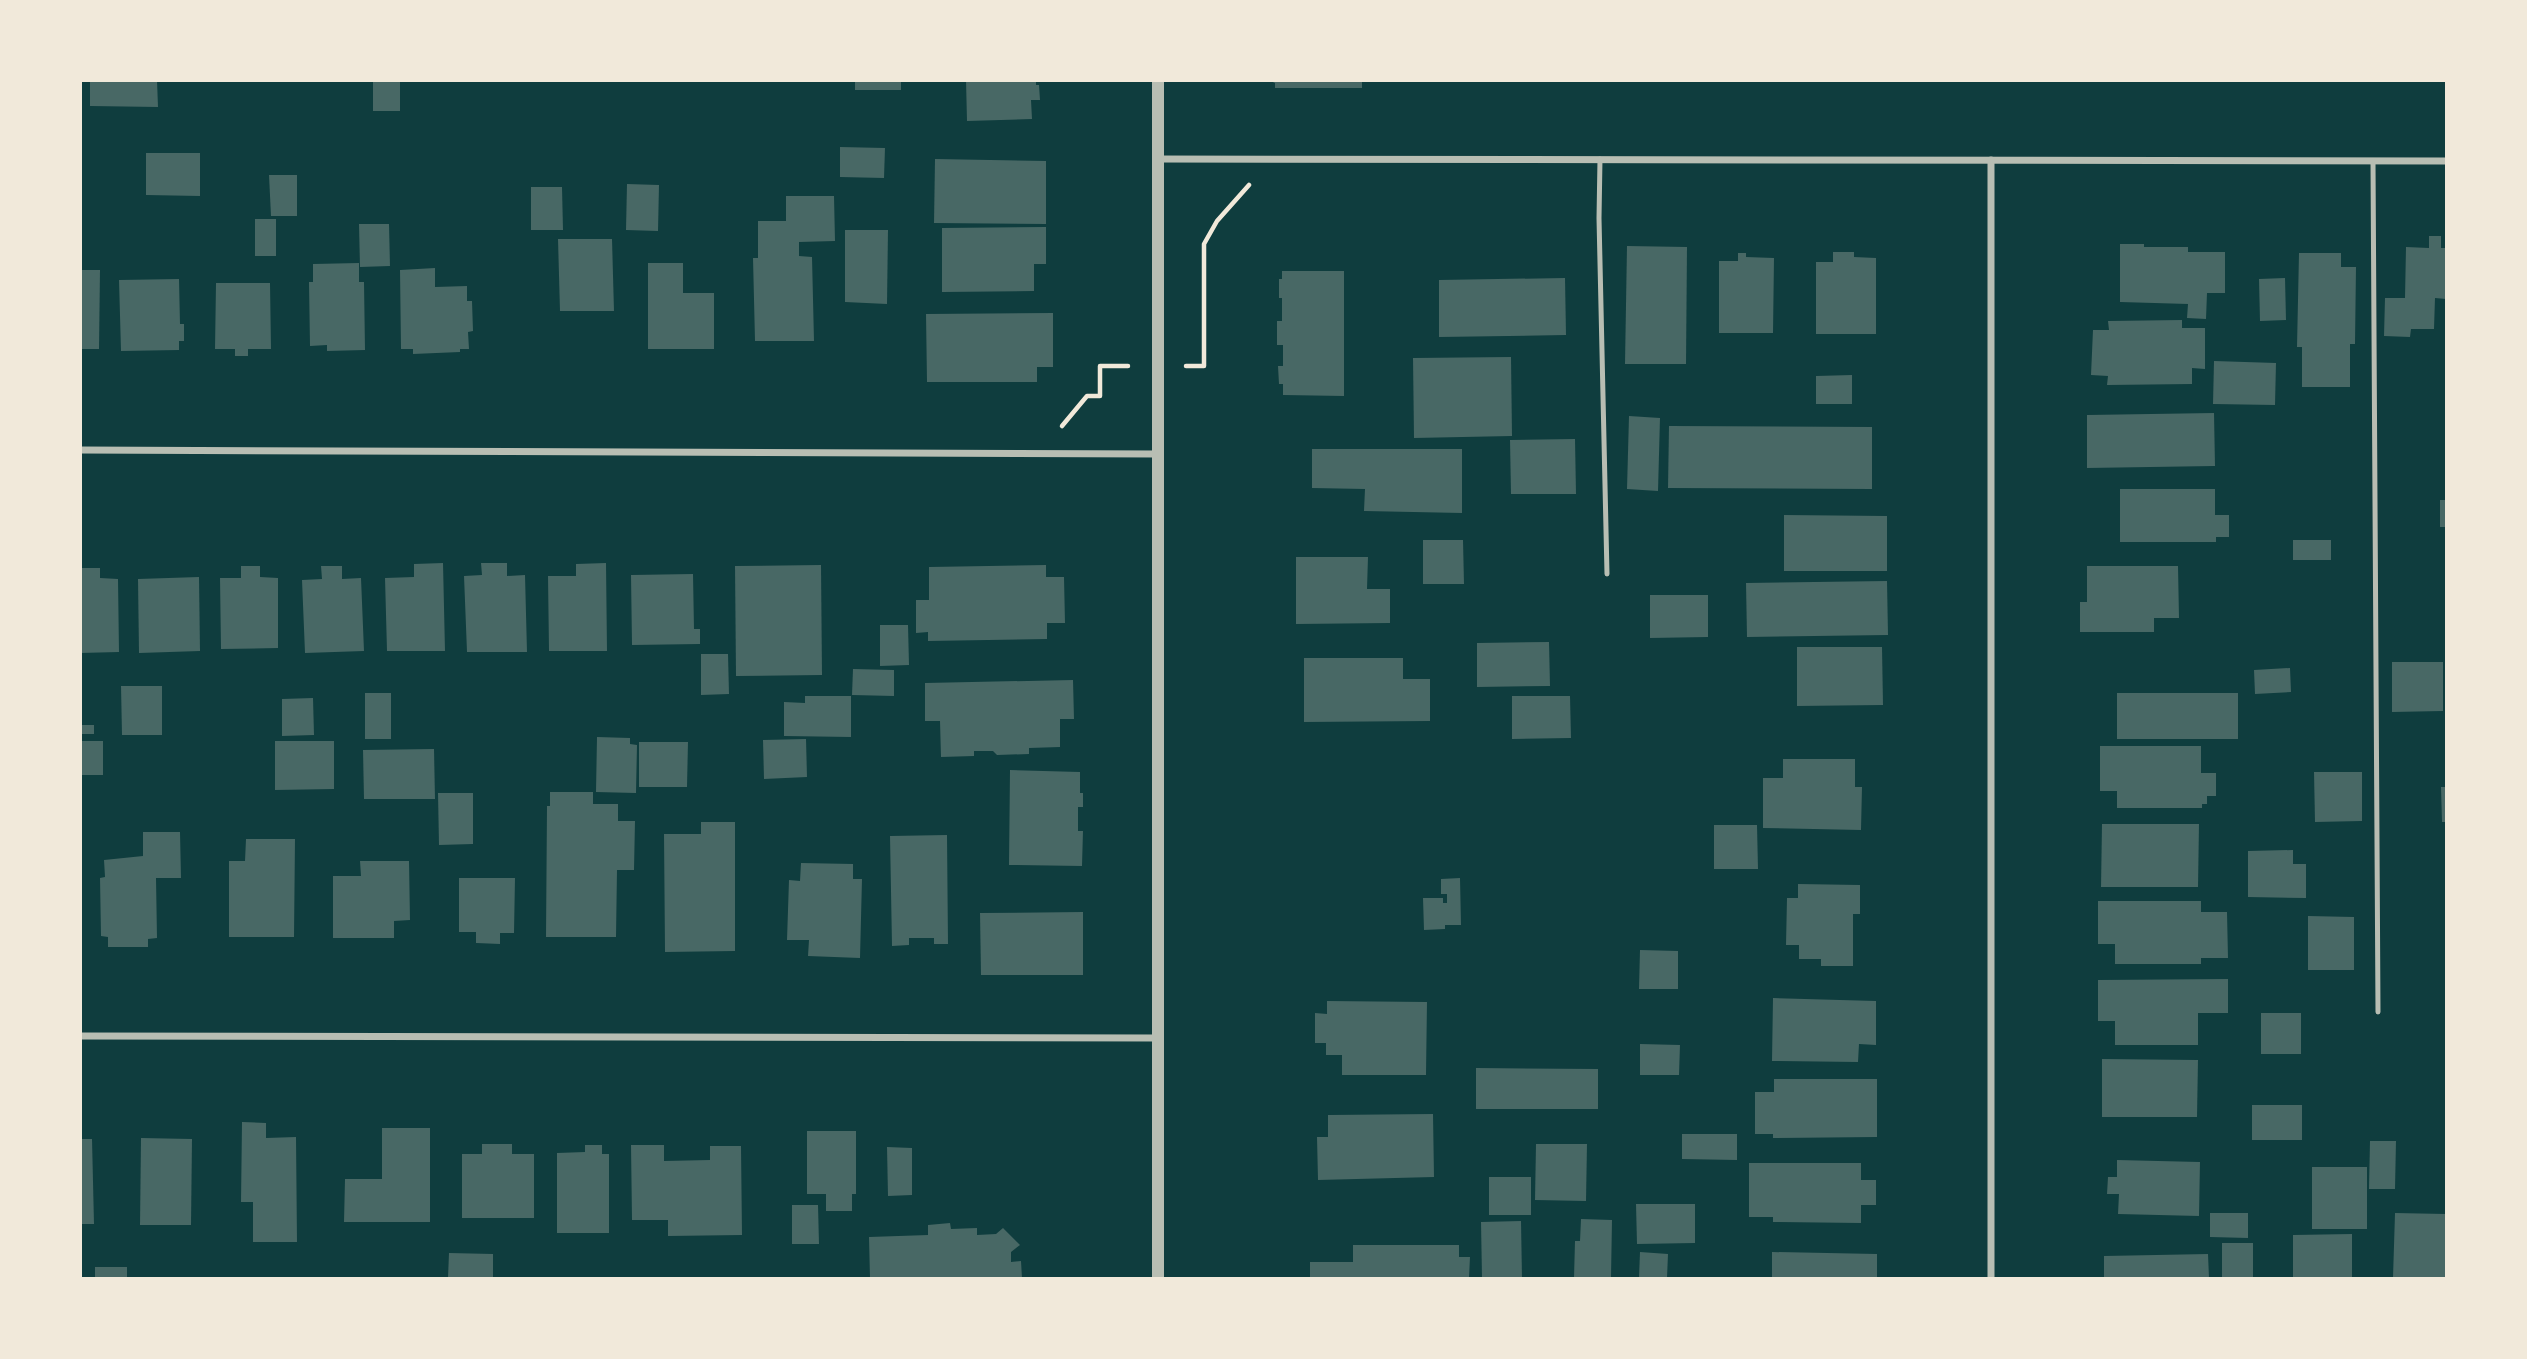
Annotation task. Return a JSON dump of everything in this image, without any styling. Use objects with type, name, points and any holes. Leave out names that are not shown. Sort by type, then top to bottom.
[{"type":"street","points":[[1158,80],[1158,1279]]},
{"type":"street","points":[[1158,159],[2446,161]]},
{"type":"street","points":[[1991,160],[1991,1279]]},
{"type":"street","points":[[80,450],[1157,454]]},
{"type":"street","points":[[80,1035],[1158,1038]]},
{"type":"lane","points":[[1600,159],[1607,574]]},
{"type":"lane","points":[[2373,161],[2378,1012]]},
{"type":"path","points":[[1190,366],[1205,366],[1204,244],[1217,221],[1273,159]]},
{"type":"path","points":[[1087,396],[1100,396],[1100,366],[1118,366]]},
{"type":"building","points":[[90,80],[157,80],[158,107],[90,106]]},
{"type":"building","points":[[373,80],[400,80],[400,111],[373,111]]},
{"type":"building","points":[[855,80],[901,80],[901,90],[855,90]]},
{"type":"building","points":[[966,80],[1036,80],[1040,100],[1031,100],[1032,119],[967,121]]},
{"type":"building","points":[[1268,80],[1362,80],[1362,88],[1275,88],[1275,83]]},
{"type":"building","points":[[840,147],[885,148],[884,178],[840,177]]},
{"type":"building","points":[[146,153],[200,153],[200,196],[146,195]]},
{"type":"building","points":[[935,159],[1046,161],[1046,224],[934,223]]},
{"type":"building","points":[[269,175],[297,175],[297,216],[271,216]]},
{"type":"building","points":[[627,184],[659,185],[658,231],[626,230]]},
{"type":"building","points":[[531,187],[562,187],[563,230],[531,230]]},
{"type":"building","points":[[786,196],[834,196],[835,241],[799,242],[799,256],[812,257],[814,341],[755,341],[753,258],[758,258],[758,221],[786,221]]},
{"type":"building","points":[[255,219],[276,219],[276,256],[255,256]]},
{"type":"building","points":[[359,224],[389,224],[390,266],[360,267]]},
{"type":"building","points":[[1046,227],[1046,264],[1034,264],[1034,291],[942,292],[942,228]]},
{"type":"building","points":[[845,230],[888,230],[887,304],[845,302]]},
{"type":"building","points":[[2429,236],[2441,236],[2441,248],[2446,248],[2446,299],[2435,298],[2434,329],[2411,329],[2410,337],[2384,336],[2385,298],[2405,298],[2406,247],[2429,248]]},
{"type":"building","points":[[558,239],[612,239],[614,311],[560,311]]},
{"type":"building","points":[[2120,244],[2188,247],[2188,252],[2225,252],[2225,293],[2207,293],[2206,319],[2187,318],[2188,304],[2120,302]]},
{"type":"building","points":[[1627,246],[1687,247],[1686,364],[1625,364]]},
{"type":"building","points":[[1833,252],[1854,252],[1854,257],[1876,258],[1876,334],[1816,334],[1816,262],[1833,262]]},
{"type":"building","points":[[1738,253],[1746,253],[1746,257],[1774,258],[1773,333],[1719,333],[1719,261],[1738,261]]},
{"type":"building","points":[[2299,253],[2341,253],[2341,267],[2356,267],[2355,344],[2350,344],[2350,387],[2302,387],[2302,347],[2297,347]]},
{"type":"building","points":[[359,263],[359,282],[364,282],[365,350],[327,351],[327,345],[310,346],[309,282],[313,282],[313,264]]},
{"type":"building","points":[[648,263],[683,263],[683,293],[714,293],[714,349],[648,349]]},
{"type":"building","points":[[435,268],[435,287],[467,286],[467,301],[472,301],[473,331],[468,332],[469,349],[460,349],[460,352],[413,354],[413,349],[401,349],[400,270]]},
{"type":"building","points":[[80,270],[100,270],[99,349],[80,349]]},
{"type":"building","points":[[1282,271],[1344,271],[1344,396],[1283,395],[1278,366],[1283,366],[1283,345],[1277,345],[1277,321],[1282,321],[1279,279],[1282,279]]},
{"type":"building","points":[[1565,278],[1566,335],[1439,337],[1439,280]]},
{"type":"building","points":[[2285,278],[2286,320],[2260,321],[2259,279]]},
{"type":"building","points":[[179,279],[180,324],[184,324],[184,341],[179,341],[179,350],[121,351],[119,280]]},
{"type":"building","points":[[216,283],[270,283],[271,349],[248,349],[248,356],[235,356],[235,349],[215,349]]},
{"type":"building","points":[[1053,313],[1053,367],[1037,367],[1037,382],[927,382],[926,314]]},
{"type":"building","points":[[2182,320],[2182,328],[2205,328],[2205,369],[2192,368],[2192,384],[2107,385],[2108,376],[2091,375],[2093,330],[2109,330],[2108,321]]},
{"type":"building","points":[[1511,357],[1512,436],[1414,438],[1413,358]]},
{"type":"building","points":[[2214,361],[2276,363],[2275,405],[2213,404]]},
{"type":"building","points":[[1852,375],[1852,404],[1816,404],[1816,376]]},
{"type":"building","points":[[2214,413],[2215,466],[2087,468],[2087,415]]},
{"type":"building","points":[[1629,416],[1660,418],[1658,491],[1627,489]]},
{"type":"building","points":[[1669,426],[1872,427],[1872,489],[1668,488]]},
{"type":"building","points":[[1575,439],[1576,494],[1511,494],[1510,440]]},
{"type":"building","points":[[1312,449],[1462,449],[1462,513],[1364,511],[1365,489],[1312,488]]},
{"type":"building","points":[[2120,489],[2215,489],[2215,515],[2229,515],[2229,537],[2216,537],[2216,542],[2120,542]]},
{"type":"building","points":[[2440,500],[2446,500],[2446,527],[2440,527]]},
{"type":"building","points":[[1784,515],[1887,516],[1887,571],[1784,571]]},
{"type":"building","points":[[1423,540],[1463,540],[1464,584],[1423,584]]},
{"type":"building","points":[[2293,540],[2331,540],[2331,560],[2293,560]]},
{"type":"building","points":[[1296,557],[1368,557],[1367,589],[1390,589],[1390,623],[1296,624]]},
{"type":"building","points":[[443,563],[445,651],[387,651],[385,578],[414,577],[414,564]]},
{"type":"building","points":[[481,563],[507,563],[507,576],[525,575],[527,652],[467,652],[464,576],[482,575]]},
{"type":"building","points":[[606,563],[607,651],[549,651],[548,576],[576,576],[576,564]]},
{"type":"building","points":[[821,565],[822,675],[736,676],[735,566]]},
{"type":"building","points":[[1046,565],[1046,577],[1064,577],[1065,623],[1047,623],[1047,639],[928,641],[928,632],[916,633],[916,600],[929,600],[929,567]]},
{"type":"building","points":[[241,566],[260,566],[260,577],[278,578],[278,648],[221,649],[220,578],[241,578]]},
{"type":"building","points":[[321,566],[342,566],[342,579],[361,578],[364,651],[305,653],[302,580],[322,579]]},
{"type":"building","points":[[2087,566],[2178,566],[2179,618],[2154,618],[2154,632],[2080,632],[2080,602],[2087,602]]},
{"type":"building","points":[[80,568],[100,568],[100,578],[118,579],[119,652],[80,653]]},
{"type":"building","points":[[693,574],[694,629],[700,629],[700,644],[632,645],[631,575]]},
{"type":"building","points":[[199,577],[200,651],[139,653],[138,579]]},
{"type":"building","points":[[1887,581],[1888,635],[1747,637],[1746,583]]},
{"type":"building","points":[[1650,595],[1708,595],[1708,637],[1650,638]]},
{"type":"building","points":[[880,625],[908,625],[909,665],[880,666]]},
{"type":"building","points":[[1549,642],[1550,686],[1477,687],[1477,643]]},
{"type":"building","points":[[1797,647],[1882,647],[1883,705],[1797,706]]},
{"type":"building","points":[[701,654],[728,654],[729,694],[701,695]]},
{"type":"building","points":[[1304,658],[1403,658],[1403,679],[1430,679],[1430,721],[1304,722]]},
{"type":"building","points":[[2392,662],[2443,662],[2443,711],[2392,712]]},
{"type":"building","points":[[2290,668],[2291,692],[2255,694],[2254,670]]},
{"type":"building","points":[[853,669],[894,670],[894,696],[852,695]]},
{"type":"building","points":[[1073,680],[1074,719],[1060,719],[1060,747],[1029,748],[1029,754],[997,755],[993,751],[974,751],[974,756],[941,757],[940,721],[925,721],[925,683]]},
{"type":"building","points":[[121,686],[162,686],[162,735],[122,735]]},
{"type":"building","points":[[365,693],[391,693],[391,739],[365,739]]},
{"type":"building","points":[[2117,693],[2238,693],[2238,739],[2117,739]]},
{"type":"building","points":[[805,696],[851,696],[851,737],[784,736],[784,702],[805,703]]},
{"type":"building","points":[[1512,696],[1570,696],[1571,738],[1512,739]]},
{"type":"building","points":[[313,698],[314,735],[282,736],[282,699]]},
{"type":"building","points":[[80,725],[94,725],[94,734],[80,734]]},
{"type":"building","points":[[597,737],[630,738],[630,744],[637,745],[636,793],[596,792]]},
{"type":"building","points":[[806,739],[807,777],[764,779],[763,740]]},
{"type":"building","points":[[80,741],[103,741],[103,775],[80,775]]},
{"type":"building","points":[[275,741],[334,741],[334,789],[275,790]]},
{"type":"building","points":[[639,742],[688,742],[687,787],[639,787]]},
{"type":"building","points":[[2100,746],[2201,746],[2201,773],[2216,773],[2216,796],[2207,796],[2207,804],[2202,804],[2202,808],[2117,808],[2117,791],[2100,791]]},
{"type":"building","points":[[434,749],[435,799],[364,799],[363,750]]},
{"type":"building","points":[[1783,759],[1855,759],[1855,787],[1862,787],[1861,830],[1763,828],[1763,778],[1783,778]]},
{"type":"building","points":[[1010,770],[1080,772],[1083,807],[1078,807],[1078,831],[1083,831],[1082,866],[1009,865]]},
{"type":"building","points":[[2314,772],[2362,772],[2362,821],[2315,822]]},
{"type":"building","points":[[2441,787],[2446,787],[2446,822],[2442,822]]},
{"type":"building","points":[[550,792],[593,792],[593,804],[618,804],[618,821],[635,821],[634,870],[617,870],[616,937],[546,937],[547,806],[550,806]]},
{"type":"building","points":[[438,793],[473,793],[473,844],[439,845]]},
{"type":"building","points":[[701,822],[735,822],[735,951],[665,952],[664,834],[701,834]]},
{"type":"building","points":[[2102,824],[2199,824],[2198,887],[2101,887]]},
{"type":"building","points":[[1714,825],[1757,825],[1758,869],[1714,869]]},
{"type":"building","points":[[143,832],[180,832],[181,878],[156,878],[157,938],[148,939],[148,947],[108,947],[108,937],[101,936],[100,878],[105,877],[104,860],[143,856]]},
{"type":"building","points":[[947,835],[948,944],[934,944],[934,938],[909,938],[909,945],[892,946],[890,836]]},
{"type":"building","points":[[246,839],[295,839],[294,937],[229,937],[229,861],[245,861]]},
{"type":"building","points":[[2293,850],[2293,864],[2306,864],[2306,898],[2248,897],[2248,851]]},
{"type":"building","points":[[360,861],[409,861],[410,920],[394,921],[394,938],[333,938],[333,876],[361,876]]},
{"type":"building","points":[[801,863],[853,864],[853,879],[862,879],[860,958],[808,956],[809,940],[787,940],[789,880],[800,881]]},
{"type":"building","points":[[459,878],[515,878],[514,933],[500,933],[500,944],[476,943],[476,932],[459,932]]},
{"type":"building","points":[[1460,878],[1461,925],[1445,925],[1445,929],[1424,930],[1423,898],[1443,898],[1443,903],[1447,903],[1447,894],[1441,894],[1441,879]]},
{"type":"building","points":[[1798,884],[1860,885],[1860,914],[1853,914],[1853,966],[1821,966],[1821,959],[1799,959],[1799,945],[1786,945],[1787,898],[1798,898]]},
{"type":"building","points":[[2098,901],[2201,901],[2201,912],[2227,912],[2228,958],[2201,958],[2201,964],[2115,964],[2115,944],[2098,944]]},
{"type":"building","points":[[1083,912],[1083,975],[981,975],[980,913]]},
{"type":"building","points":[[2308,916],[2354,917],[2354,970],[2308,970]]},
{"type":"building","points":[[1640,950],[1678,951],[1678,989],[1639,989]]},
{"type":"building","points":[[2228,979],[2228,1013],[2198,1013],[2198,1045],[2115,1045],[2115,1021],[2098,1021],[2098,980]]},
{"type":"building","points":[[1773,998],[1876,1001],[1876,1045],[1859,1044],[1858,1062],[1772,1061]]},
{"type":"building","points":[[1327,1001],[1427,1002],[1426,1075],[1342,1075],[1342,1055],[1326,1055],[1326,1043],[1315,1043],[1315,1013],[1327,1014]]},
{"type":"building","points":[[2261,1013],[2301,1013],[2301,1054],[2261,1054]]},
{"type":"building","points":[[1640,1044],[1680,1045],[1679,1075],[1640,1075]]},
{"type":"building","points":[[2102,1059],[2198,1060],[2197,1117],[2102,1117]]},
{"type":"building","points":[[1476,1068],[1598,1069],[1598,1109],[1476,1109]]},
{"type":"building","points":[[1774,1079],[1877,1079],[1877,1137],[1773,1138],[1773,1134],[1755,1134],[1755,1092],[1774,1092]]},
{"type":"building","points":[[2252,1105],[2302,1105],[2302,1140],[2252,1140]]},
{"type":"building","points":[[1433,1114],[1434,1177],[1318,1180],[1317,1137],[1328,1137],[1328,1115]]},
{"type":"building","points":[[242,1122],[266,1123],[266,1138],[296,1137],[297,1242],[253,1242],[253,1202],[241,1202]]},
{"type":"building","points":[[382,1128],[430,1128],[430,1222],[344,1222],[345,1179],[382,1179]]},
{"type":"building","points":[[807,1131],[856,1131],[856,1194],[852,1194],[852,1211],[826,1211],[826,1194],[807,1194]]},
{"type":"building","points":[[1682,1134],[1737,1134],[1737,1160],[1682,1159]]},
{"type":"building","points":[[141,1138],[192,1139],[191,1225],[140,1225]]},
{"type":"building","points":[[80,1139],[92,1139],[94,1224],[80,1224]]},
{"type":"building","points":[[2370,1141],[2396,1141],[2395,1189],[2369,1189]]},
{"type":"building","points":[[482,1144],[512,1144],[512,1154],[534,1154],[534,1218],[462,1218],[462,1154],[482,1154]]},
{"type":"building","points":[[1536,1144],[1587,1144],[1586,1201],[1535,1200]]},
{"type":"building","points":[[585,1145],[602,1145],[602,1154],[609,1154],[609,1233],[557,1233],[557,1153],[585,1152]]},
{"type":"building","points":[[631,1145],[664,1145],[664,1161],[710,1160],[710,1146],[741,1146],[742,1235],[668,1236],[668,1220],[632,1220]]},
{"type":"building","points":[[887,1147],[912,1148],[912,1195],[888,1196]]},
{"type":"building","points":[[2117,1160],[2200,1162],[2199,1216],[2118,1214],[2119,1194],[2107,1194],[2108,1177],[2117,1177]]},
{"type":"building","points":[[1749,1163],[1861,1163],[1861,1180],[1876,1180],[1876,1205],[1861,1205],[1861,1223],[1773,1222],[1773,1217],[1749,1217]]},
{"type":"building","points":[[2312,1167],[2367,1167],[2367,1229],[2312,1229]]},
{"type":"building","points":[[1489,1177],[1531,1177],[1531,1215],[1489,1215]]},
{"type":"building","points":[[1636,1204],[1695,1204],[1695,1243],[1637,1244]]},
{"type":"building","points":[[792,1205],[818,1205],[819,1244],[792,1244]]},
{"type":"building","points":[[2210,1213],[2248,1213],[2248,1238],[2210,1237]]},
{"type":"building","points":[[2395,1213],[2446,1214],[2446,1278],[2393,1278]]},
{"type":"building","points":[[1581,1219],[1612,1220],[1611,1278],[1574,1278],[1575,1241],[1580,1241]]},
{"type":"building","points":[[1521,1221],[1522,1278],[1482,1278],[1481,1222]]},
{"type":"building","points":[[950,1223],[951,1229],[977,1228],[977,1235],[996,1234],[1003,1228],[1020,1245],[1011,1252],[1011,1262],[1021,1261],[1022,1278],[870,1278],[869,1237],[928,1235],[928,1225]]},
{"type":"building","points":[[2352,1234],[2352,1278],[2293,1278],[2293,1235]]},
{"type":"building","points":[[2222,1243],[2253,1243],[2253,1278],[2222,1278]]},
{"type":"building","points":[[1353,1245],[1459,1245],[1459,1257],[1470,1257],[1469,1278],[1310,1278],[1310,1262],[1353,1262]]},
{"type":"building","points":[[1640,1252],[1668,1254],[1667,1278],[1639,1278]]},
{"type":"building","points":[[1772,1252],[1877,1254],[1877,1278],[1772,1278]]},
{"type":"building","points":[[449,1253],[493,1254],[493,1278],[448,1278]]},
{"type":"building","points":[[2208,1254],[2209,1278],[2104,1278],[2104,1256]]},
{"type":"building","points":[[95,1267],[127,1267],[127,1278],[95,1278]]}]
